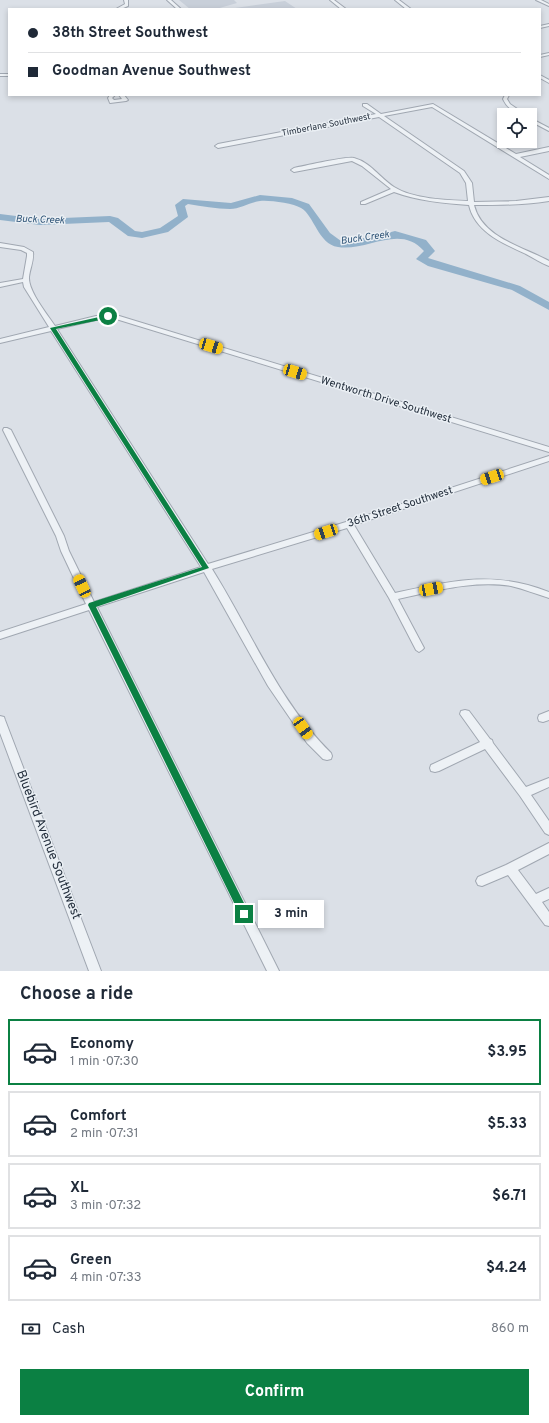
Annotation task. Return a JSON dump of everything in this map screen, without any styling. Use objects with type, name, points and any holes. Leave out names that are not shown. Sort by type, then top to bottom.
[{"type":"street","points":[[120,8],[127,5],[126,0]]},
{"type":"street","points":[[169,0],[178,8]]},
{"type":"street","points":[[332,0],[343,8]]},
{"type":"street","points":[[397,0],[408,8]]},
{"type":"street","points":[[538,0],[549,5]]},
{"type":"street","points":[[112,96],[110,98],[112,102],[126,100],[122,96]]},
{"type":"street","points":[[506,96],[508,105],[513,108]]},
{"type":"street","points":[[365,105],[462,172],[471,186],[471,202],[475,216],[488,230],[505,242],[549,264]]},
{"type":"street","name":"Timberlane Southwest","points":[[218,146],[435,105],[516,156]]},
{"type":"street","points":[[537,123],[549,130]]},
{"type":"street","points":[[516,156],[549,149]]},
{"type":"street","points":[[516,156],[549,177]]},
{"type":"street","points":[[294,170],[352,159],[394,190],[425,199],[518,204],[549,199]]},
{"type":"street","points":[[363,204],[394,190]]},
{"type":"street","points":[[0,245],[22,248],[30,252],[31,256],[25,272],[27,287],[206,568],[271,683],[312,740],[327,756]]},
{"type":"street","points":[[0,285],[25,280]]},
{"type":"street","name":"Wentworth Drive Southwest","points":[[53,328],[108,316],[211,346],[549,450]]},
{"type":"street","points":[[0,341],[53,328]]},
{"type":"street","points":[[7,430],[60,536],[65,551],[91,605],[273,971]]},
{"type":"street","name":"36th Street Southwest","points":[[0,636],[91,605],[349,524],[549,458]]},
{"type":"street","points":[[349,524],[393,597],[419,648]]},
{"type":"street","points":[[393,597],[464,582],[483,581],[524,585],[549,595]]},
{"type":"street","points":[[465,714],[488,743],[549,830]]},
{"type":"street","name":"Bluebird Avenue Southwest","points":[[0,720],[95,971]]},
{"type":"street","points":[[436,768],[488,743]]},
{"type":"street","points":[[524,793],[549,782]]},
{"type":"street","points":[[482,881],[510,869],[549,848]]},
{"type":"street","points":[[510,869],[549,920]]},
{"type":"street","points":[[533,901],[549,893]]},
{"type":"shaded area","points":[[179,0],[234,0],[237,3],[220,8],[189,8]]},
{"type":"shaded area","points":[[285,1],[296,8],[235,8]]},
{"type":"waterway","name":"Buck Creek","points":[[0,217],[40,222],[103,218],[115,221],[136,235],[148,235],[159,232],[179,221],[183,217],[180,205],[186,201],[231,206],[260,198],[292,201],[306,206],[326,235],[339,244],[373,240],[395,234],[422,242],[430,251],[421,259],[432,264],[516,288],[549,307]]},
{"type":"route","points":[[108,316],[53,328],[206,568],[91,605],[244,914]]}]
